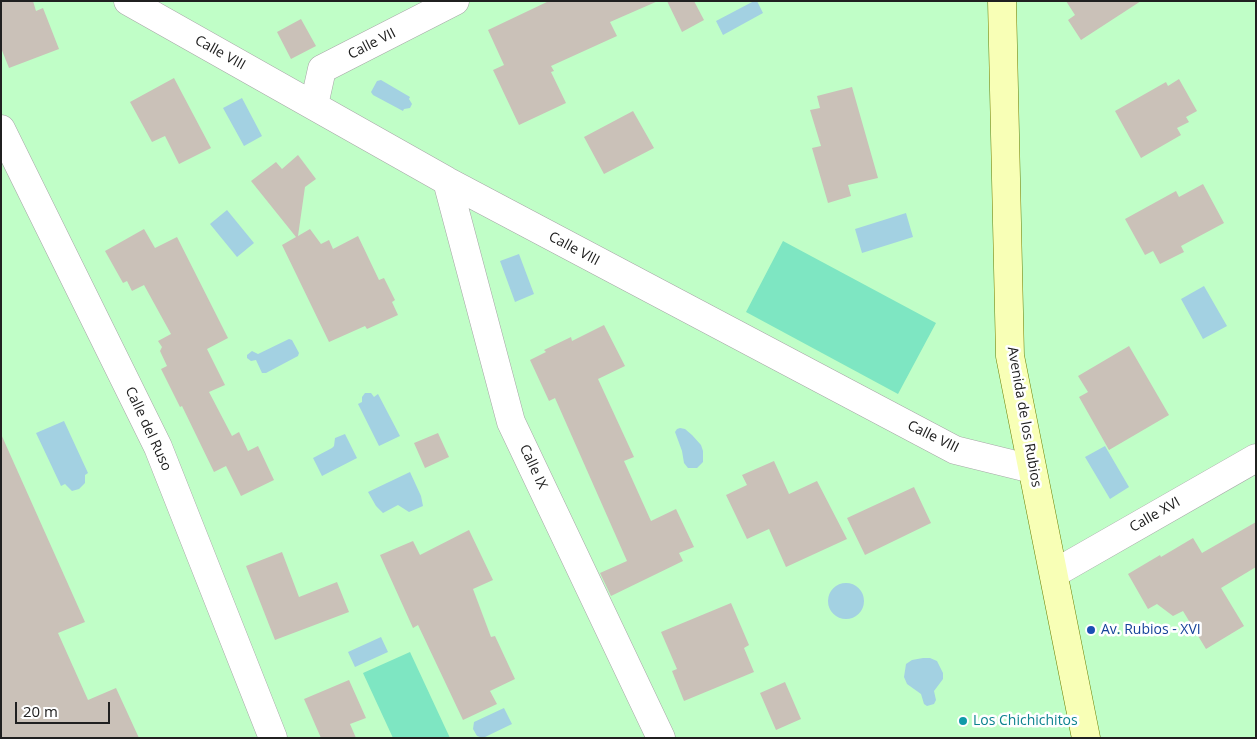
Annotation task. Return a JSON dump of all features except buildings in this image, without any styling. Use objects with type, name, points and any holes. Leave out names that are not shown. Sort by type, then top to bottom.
[{"type":"street","name":"Calle VIII","points":[[128,1],[446,181],[955,450],[1032,469]]},
{"type":"street","name":"Calle VII","points":[[314,105],[322,69],[455,1]]},
{"type":"street","name":"Avenida de los Rubios","points":[[1002,1],[1010,356],[1055,573],[1086,738]]},
{"type":"street","name":"Calle del Ruso","points":[[1,129],[158,447],[272,738]]},
{"type":"street","name":"Calle IX","points":[[446,181],[511,422],[661,738]]},
{"type":"street","name":"Calle XVI","points":[[1055,573],[1256,458]]},
{"type":"green space","points":[[1,1],[1256,1],[1256,738],[1,738]]},
{"type":"green space","points":[[783,241],[936,323],[898,394],[746,312]]},
{"type":"green space","points":[[410,652],[450,738],[393,738],[363,673]]},
{"type":"water","points":[[757,1],[763,13],[723,35],[716,21]]},
{"type":"water","points":[[381,80],[410,97],[409,99],[412,104],[410,108],[403,111],[373,95],[371,92],[377,81]]},
{"type":"water","points":[[242,98],[262,136],[244,146],[223,108]]},
{"type":"water","points":[[227,210],[254,243],[237,257],[210,224]]},
{"type":"water","points":[[906,213],[913,237],[862,253],[855,229]]},
{"type":"water","points":[[519,254],[534,294],[515,302],[500,261]]},
{"type":"water","points":[[1204,286],[1227,326],[1203,339],[1181,299]]},
{"type":"water","points":[[289,339],[292,340],[299,353],[298,356],[266,373],[262,373],[256,360],[251,361],[247,358],[247,355],[252,351],[258,354]]},
{"type":"water","points":[[365,393],[371,393],[374,397],[378,394],[400,436],[379,446],[358,404],[362,402],[362,397]]},
{"type":"water","points":[[64,421],[88,473],[85,475],[85,483],[79,489],[72,491],[65,484],[61,486],[36,433]]},
{"type":"water","points":[[680,428],[685,429],[701,445],[703,462],[697,468],[688,468],[684,463],[675,432]]},
{"type":"water","points":[[345,434],[357,458],[322,476],[313,458],[332,448],[335,438]]},
{"type":"water","points":[[1105,446],[1129,487],[1110,499],[1085,457]]},
{"type":"water","points":[[410,472],[421,496],[423,506],[409,512],[398,505],[383,513],[376,506],[368,492]]},
{"type":"water","points":[[846,583],[858,589],[864,601],[858,613],[846,619],[834,613],[828,601],[834,589]]},
{"type":"water","points":[[381,637],[388,652],[355,667],[348,652]]},
{"type":"water","points":[[923,658],[937,661],[943,673],[943,679],[934,691],[936,700],[934,704],[927,706],[924,704],[921,694],[907,684],[904,677],[906,664],[912,660]]},
{"type":"water","points":[[504,708],[512,724],[483,738],[477,736],[473,729],[474,722]]},
{"type":"place","name":"Av. Rubios - XVI","points":[[1091,630]]},
{"type":"place","name":"Los Chichichitos","points":[[963,721]]}]
